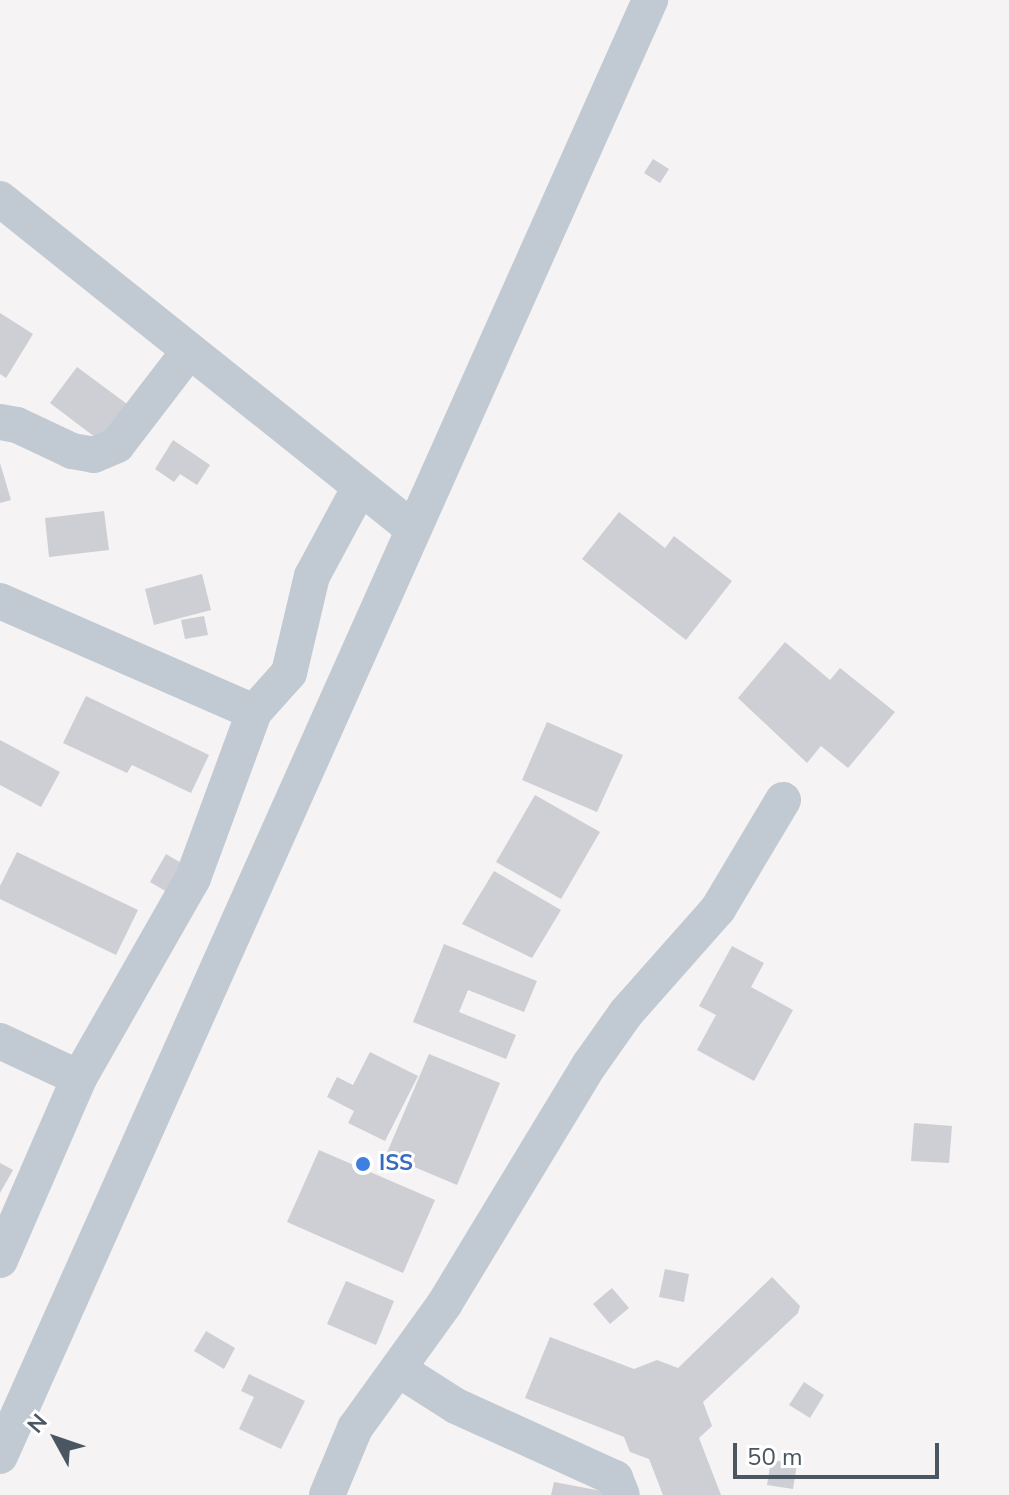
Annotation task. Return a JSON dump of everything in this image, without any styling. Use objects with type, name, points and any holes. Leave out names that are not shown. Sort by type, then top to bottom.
[{"type":"street","points":[[0,1456],[650,0]]},
{"type":"street","points":[[0,199],[412,528]]},
{"type":"street","points":[[0,422],[72,451],[94,455],[117,445],[189,351]]},
{"type":"street","points":[[0,1260],[79,1078],[193,878],[254,712],[289,673],[312,576],[360,487]]},
{"type":"street","points":[[0,601],[254,712]]},
{"type":"street","points":[[327,1495],[355,1428],[445,1303],[590,1064],[626,1013],[718,909],[783,800]]},
{"type":"street","points":[[0,1041],[79,1078]]},
{"type":"street","points":[[398,1369],[456,1406],[615,1478],[622,1495]]},
{"type":"building","points":[[653,159],[669,169],[660,183],[644,173]]},
{"type":"building","points":[[0,313],[33,334],[6,378],[0,374]]},
{"type":"building","points":[[77,367],[127,404],[100,441],[50,403]]},
{"type":"building","points":[[173,440],[210,465],[197,485],[180,474],[174,482],[155,469]]},
{"type":"building","points":[[0,463],[11,500],[0,503]]},
{"type":"building","points":[[104,511],[109,550],[49,557],[45,518]]},
{"type":"building","points":[[619,512],[665,548],[674,536],[732,581],[686,640],[582,559]]},
{"type":"building","points":[[202,574],[211,610],[154,625],[145,589]]},
{"type":"building","points":[[204,616],[208,635],[185,639],[181,620]]},
{"type":"building","points":[[785,642],[830,680],[840,668],[895,712],[848,768],[821,746],[807,763],[738,698]]},
{"type":"building","points":[[86,696],[209,755],[191,793],[132,765],[127,773],[63,743]]},
{"type":"building","points":[[547,722],[623,755],[597,812],[522,780]]},
{"type":"building","points":[[0,740],[60,772],[41,807],[0,785]]},
{"type":"building","points":[[535,795],[600,832],[561,899],[496,862]]},
{"type":"building","points":[[17,852],[138,910],[116,955],[0,899],[0,886]]},
{"type":"building","points":[[166,854],[183,864],[167,892],[150,882]]},
{"type":"building","points":[[494,871],[561,910],[532,958],[462,924]]},
{"type":"building","points":[[444,944],[537,981],[524,1012],[468,990],[459,1012],[516,1035],[506,1059],[413,1022]]},
{"type":"building","points":[[732,946],[764,963],[751,987],[793,1010],[754,1081],[697,1050],[716,1015],[699,1006]]},
{"type":"building","points":[[370,1052],[418,1076],[385,1141],[348,1123],[354,1111],[327,1097],[337,1077],[353,1085]]},
{"type":"building","points":[[429,1054],[500,1083],[457,1185],[386,1155]]},
{"type":"building","points":[[914,1123],[952,1126],[949,1163],[911,1161]]},
{"type":"building","points":[[319,1150],[435,1200],[403,1273],[287,1222]]},
{"type":"building","points":[[0,1163],[13,1170],[0,1193]]},
{"type":"building","points":[[665,1269],[689,1274],[684,1302],[659,1297]]},
{"type":"building","points":[[772,1277],[800,1306],[798,1313],[703,1402],[712,1426],[699,1438],[721,1495],[663,1495],[649,1459],[630,1452],[624,1437],[525,1398],[550,1337],[634,1369],[657,1360],[678,1368]]},
{"type":"building","points":[[346,1281],[394,1301],[376,1345],[327,1324]]},
{"type":"building","points":[[612,1288],[629,1308],[610,1324],[593,1304]]},
{"type":"building","points":[[206,1331],[235,1348],[224,1369],[194,1351]]},
{"type":"building","points":[[249,1374],[305,1401],[281,1449],[239,1429],[254,1397],[241,1391]]},
{"type":"building","points":[[804,1382],[824,1395],[810,1418],[789,1405]]},
{"type":"building","points":[[771,1460],[797,1464],[793,1489],[767,1485]]},
{"type":"building","points":[[554,1482],[607,1492],[606,1495],[551,1495]]},
{"type":"place","name":"ISS","points":[[363,1164]]}]
